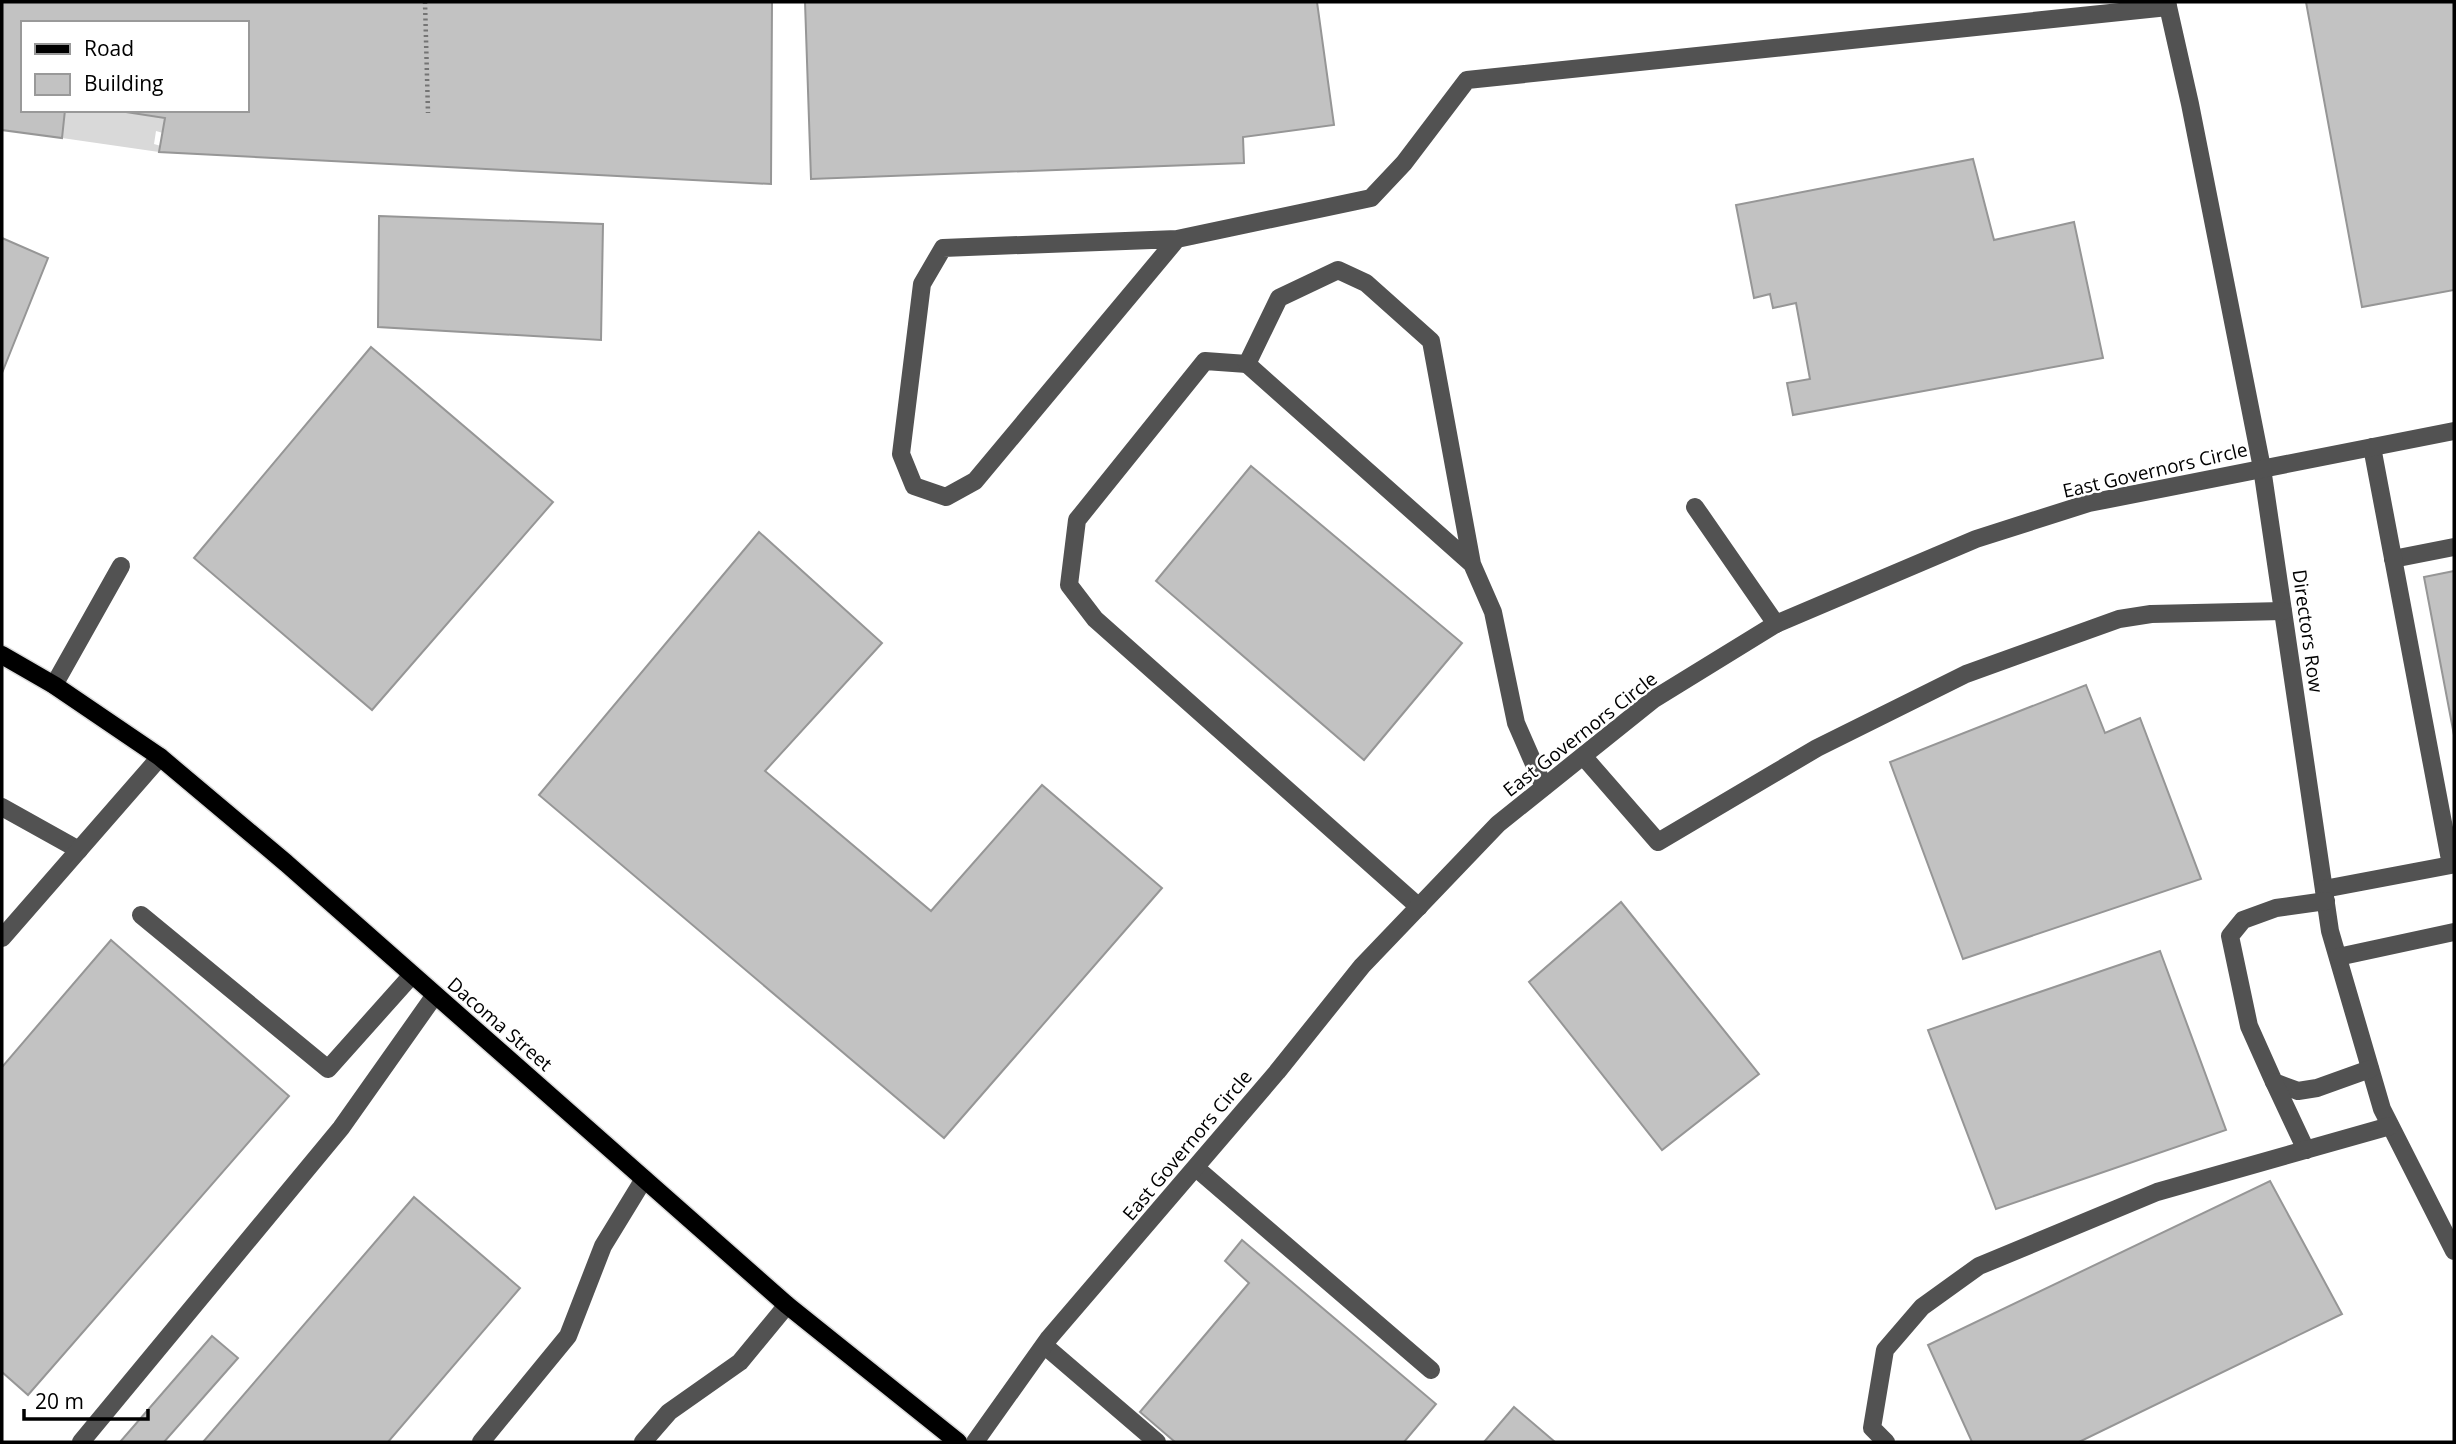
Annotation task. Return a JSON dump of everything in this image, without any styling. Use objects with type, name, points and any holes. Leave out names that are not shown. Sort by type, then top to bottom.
[{"type":"main road","name":"Dacoma Street","points":[[2,655],[54,685],[160,757],[787,1305],[958,1442]]},
{"type":"street","points":[[1177,239],[975,481],[946,497],[914,486],[901,454],[922,284],[943,248],[1177,239],[1371,198],[1404,163],[1467,80],[2168,5]]},
{"type":"street","name":"Directors Row","points":[[2168,5],[2262,468],[2325,895],[2337,957],[2382,1109],[2454,1251]]},
{"type":"street","points":[[1247,364],[1279,298],[1338,270],[1366,283],[1432,341],[1472,564],[1493,612],[1516,723],[1544,787]]},
{"type":"street","points":[[1419,907],[1095,619],[1069,585],[1077,520],[1205,361],[1247,364],[1472,564]]},
{"type":"street","name":"East Governors Circle","points":[[975,1442],[1045,1346],[1277,1072],[1362,966],[1499,824],[1654,699],[1776,624],[1976,539],[2089,503],[2454,431]]},
{"type":"street","points":[[2306,1150],[2249,1026],[2230,936],[2243,920],[2276,908],[2452,866],[2372,447]]},
{"type":"street","points":[[1695,507],[1776,624]]},
{"type":"street","points":[[2393,559],[2454,547]]},
{"type":"street","points":[[54,685],[121,566]]},
{"type":"street","points":[[1583,756],[1658,842],[1817,748],[1966,674],[2119,620],[2151,614],[2283,611]]},
{"type":"street","points":[[2,938],[160,757]]},
{"type":"street","points":[[2,807],[79,850]]},
{"type":"street","points":[[141,915],[328,1069],[412,975]]},
{"type":"street","points":[[2337,957],[2454,932]]},
{"type":"street","points":[[81,1442],[341,1128],[435,995]]},
{"type":"street","points":[[2274,1082],[2298,1091],[2317,1088],[2370,1069]]},
{"type":"street","points":[[1886,1442],[1872,1428],[1885,1350],[1922,1307],[1979,1266],[2157,1192],[2390,1126]]},
{"type":"street","points":[[1196,1168],[1431,1370]]},
{"type":"street","points":[[481,1442],[568,1336],[603,1246],[644,1179]]},
{"type":"street","points":[[643,1442],[669,1412],[740,1362],[787,1305]]},
{"type":"street","points":[[1045,1346],[1157,1442]]},
{"type":"path","points":[[425,2],[428,113]]},
{"type":"shaded area","points":[[65,112],[126,112],[165,118],[163,133],[156,131],[154,144],[161,146],[159,152],[62,138]]},
{"type":"building","points":[[2,2],[772,2],[771,184],[159,152],[165,118],[126,112],[248,112],[248,21],[21,21],[21,112],[65,112],[62,138],[2,130]]},
{"type":"building","points":[[805,2],[1317,2],[1334,125],[1243,137],[1244,163],[811,179]]},
{"type":"building","points":[[2306,2],[2454,2],[2454,290],[2362,307]]},
{"type":"building","points":[[1973,159],[1994,240],[2074,222],[2103,358],[1793,415],[1787,383],[1810,379],[1796,303],[1773,308],[1770,294],[1754,298],[1736,205]]},
{"type":"building","points":[[379,216],[603,224],[601,340],[378,327]]},
{"type":"building","points":[[2,238],[48,258],[2,373]]},
{"type":"building","points":[[371,347],[553,502],[372,710],[194,558]]},
{"type":"building","points":[[1251,466],[1462,643],[1364,760],[1156,581]]},
{"type":"building","points":[[759,532],[882,643],[765,771],[931,911],[1042,785],[1162,888],[944,1138],[539,795]]},
{"type":"building","points":[[2454,571],[2454,735],[2424,577]]},
{"type":"building","points":[[2086,685],[2105,733],[2140,718],[2201,879],[1963,959],[1890,762]]},
{"type":"building","points":[[1621,902],[1759,1074],[1662,1150],[1529,982]]},
{"type":"building","points":[[111,940],[289,1096],[28,1395],[2,1372],[2,1067]]},
{"type":"building","points":[[2160,951],[2226,1130],[1996,1209],[1928,1030]]},
{"type":"building","points":[[2270,1181],[2342,1314],[2079,1442],[1972,1442],[1928,1345]]},
{"type":"building","points":[[414,1197],[520,1288],[388,1442],[203,1442]]},
{"type":"building","points":[[1242,1240],[1436,1404],[1404,1442],[1175,1442],[1140,1412],[1249,1283],[1225,1261]]},
{"type":"building","points":[[212,1336],[238,1358],[164,1442],[120,1442]]},
{"type":"building","points":[[1514,1407],[1555,1442],[1484,1442]]}]
